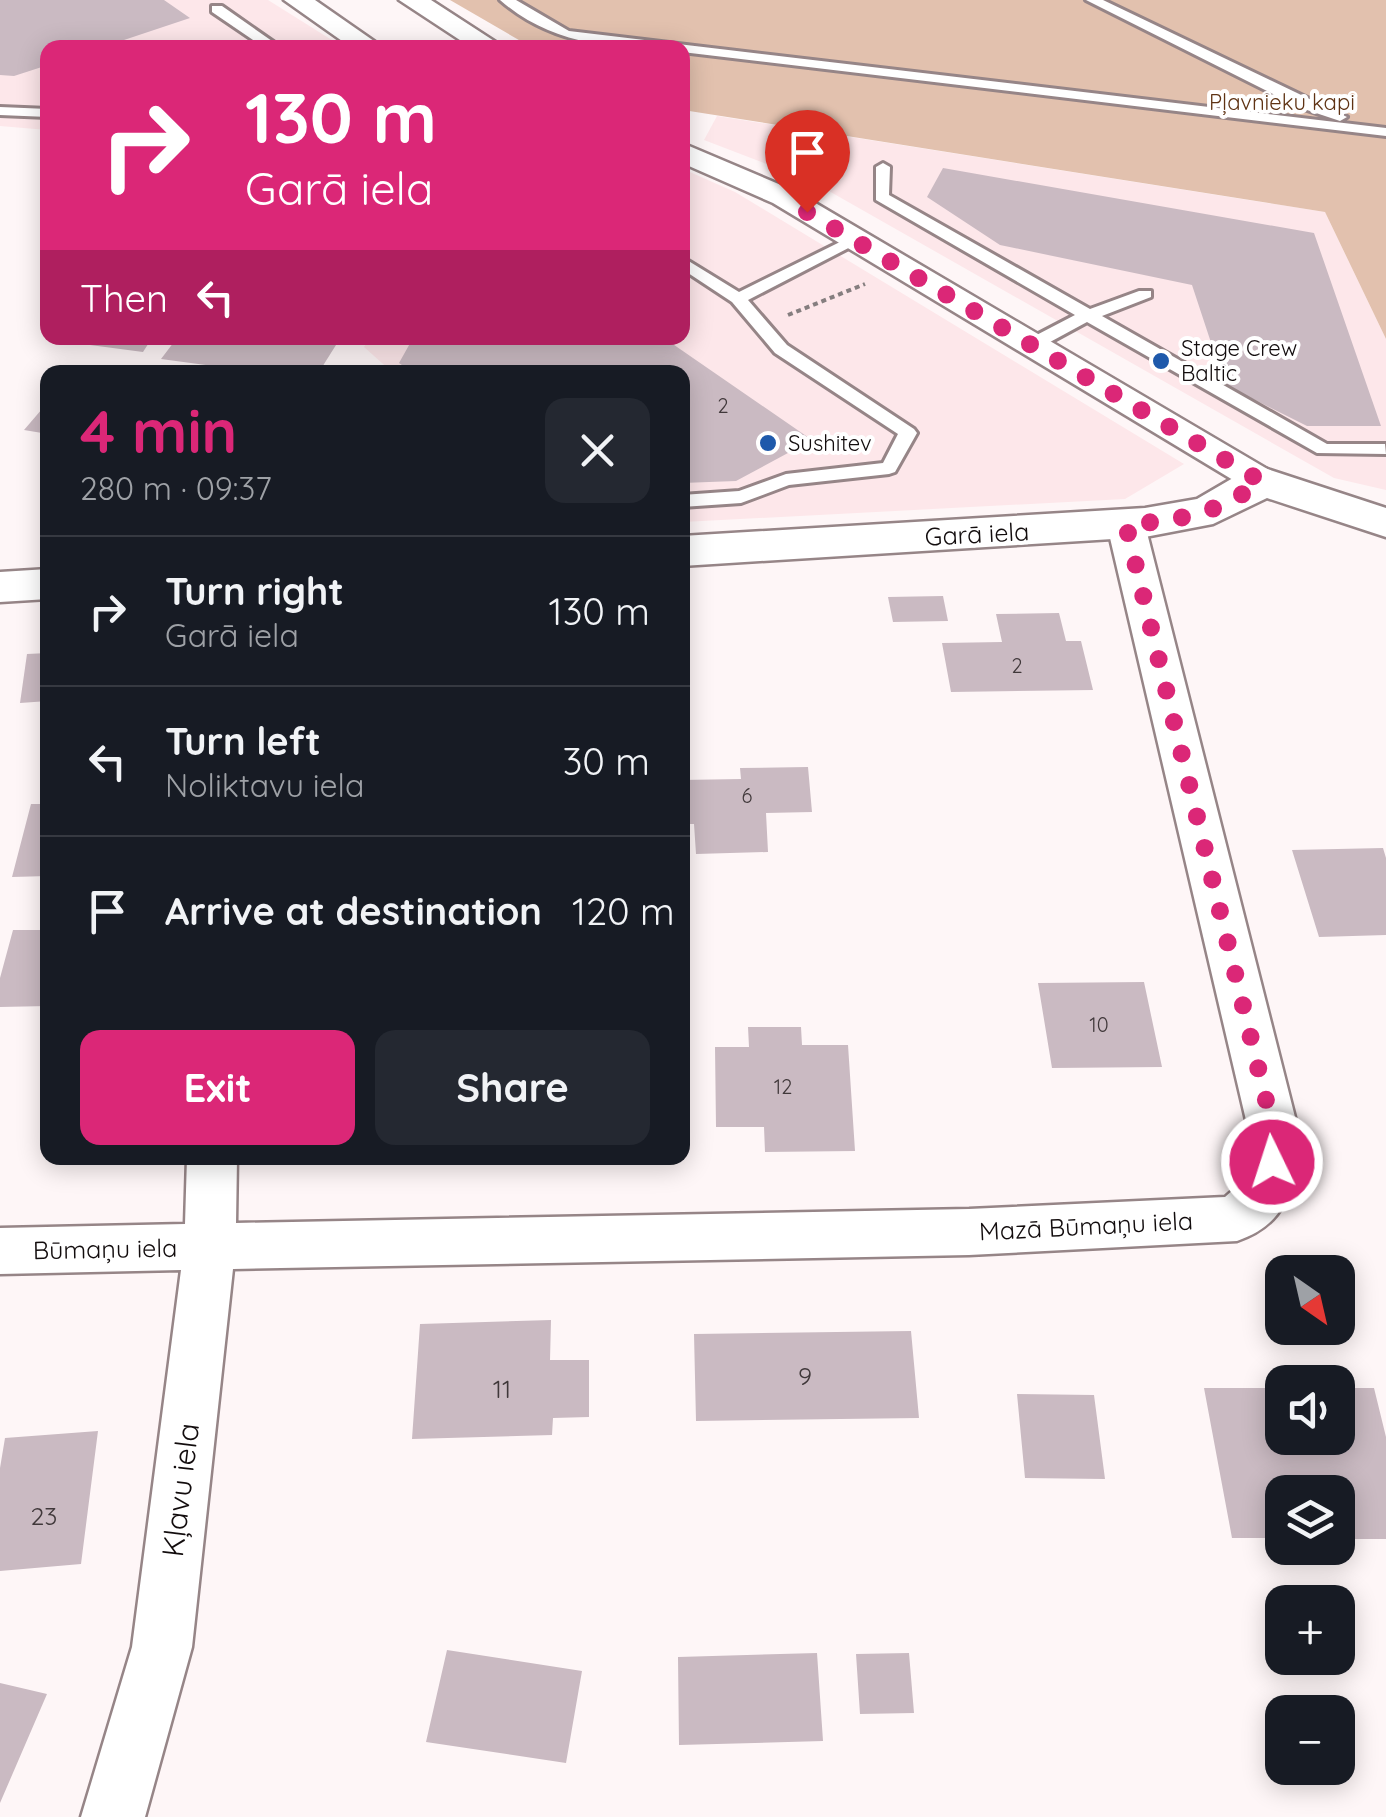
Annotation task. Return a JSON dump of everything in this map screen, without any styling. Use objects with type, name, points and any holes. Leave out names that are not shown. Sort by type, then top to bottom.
[{"type":"street","points":[[297,0],[384,33],[440,16],[479,40]]},
{"type":"street","points":[[690,156],[784,197],[1261,481],[1386,523]]},
{"type":"street","name":"Garā iela","points":[[690,551],[1126,525],[1196,517],[1239,498],[1261,481]]},
{"type":"street","name":"Mazā Būmaņu iela","points":[[210,1246],[969,1232],[1237,1219],[1266,1192],[1274,1133],[1126,525]]},
{"type":"street","points":[[0,586],[40,584]]},
{"type":"street","name":"Kļavu iela","points":[[113,1817],[162,1646],[210,1246],[212,1165]]},
{"type":"street","name":"Būmaņu iela","points":[[0,1251],[210,1246]]},
{"type":"lane","points":[[507,0],[566,35],[610,40]]},
{"type":"lane","points":[[1093,0],[1306,106],[1386,132]]},
{"type":"lane","points":[[216,9],[263,40]]},
{"type":"lane","points":[[690,49],[1386,132]]},
{"type":"lane","points":[[0,110],[40,112]]},
{"type":"lane","points":[[883,167],[881,197],[1088,316],[1323,448],[1385,449]]},
{"type":"lane","points":[[738,299],[854,240]]},
{"type":"lane","points":[[690,267],[738,299],[780,349],[908,433],[889,468],[786,480],[740,497],[690,500]]},
{"type":"lane","points":[[1033,344],[1088,316],[1145,294]]},
{"type":"path","points":[[761,326],[904,269]]},
{"type":"shaded area","points":[[0,0],[268,0],[332,40],[40,40],[40,129],[0,126]]},
{"type":"shaded area","points":[[717,116],[1325,212],[1386,339],[1386,490],[1334,478],[813,182],[704,140]]},
{"type":"shaded area","points":[[690,172],[735,192],[1184,464],[1125,499],[690,522],[690,365],[384,365],[364,347],[690,345]]},
{"type":"green space","name":"Pļavnieku kapi","points":[[450,0],[1386,0],[1386,339],[1325,212],[690,111],[690,40],[519,40]]},
{"type":"building","points":[[0,0],[164,0],[190,18],[124,40],[40,40],[40,68],[14,76],[0,75]]},
{"type":"building","points":[[943,168],[1314,233],[1381,426],[1307,426],[1225,385],[1192,285],[1000,245],[927,197]]},
{"type":"building","points":[[90,345],[148,345],[143,352]]},
{"type":"building","points":[[172,345],[336,345],[323,365],[206,365],[161,359]]},
{"type":"building","points":[[409,345],[674,345],[812,440],[736,481],[690,483],[690,365],[399,363]]},
{"type":"building","points":[[40,411],[40,433],[24,430]]},
{"type":"building","points":[[943,596],[948,621],[893,622],[888,597]]},
{"type":"building","points":[[1059,613],[1066,641],[1081,641],[1093,690],[951,692],[942,643],[1002,642],[996,614]]},
{"type":"building","points":[[40,653],[40,702],[20,703],[27,654]]},
{"type":"building","points":[[808,767],[812,812],[766,813],[768,852],[696,854],[694,824],[690,824],[690,780],[741,779],[740,768]]},
{"type":"building","points":[[31,804],[40,804],[40,876],[12,877]]},
{"type":"building","points":[[1383,848],[1386,935],[1319,937],[1292,850]]},
{"type":"building","points":[[13,930],[40,930],[40,1006],[0,1007],[0,978]]},
{"type":"building","points":[[1144,982],[1162,1067],[1052,1068],[1038,983]]},
{"type":"building","points":[[748,1027],[801,1027],[802,1045],[848,1045],[855,1151],[765,1152],[764,1127],[716,1127],[715,1047],[749,1047]]},
{"type":"building","points":[[551,1320],[550,1360],[589,1360],[589,1417],[553,1418],[552,1435],[412,1439],[420,1324]]},
{"type":"building","points":[[911,1331],[919,1418],[696,1421],[694,1334]]},
{"type":"building","points":[[1204,1388],[1265,1388],[1265,1455],[1355,1455],[1355,1388],[1374,1388],[1386,1437],[1386,1539],[1355,1539],[1355,1475],[1265,1475],[1265,1538],[1232,1538]]},
{"type":"building","points":[[1017,1394],[1094,1395],[1105,1479],[1025,1478]]},
{"type":"building","points":[[98,1431],[81,1564],[0,1571],[0,1468],[5,1438]]},
{"type":"building","points":[[447,1650],[582,1671],[566,1763],[426,1742]]},
{"type":"building","points":[[817,1653],[823,1741],[679,1745],[678,1657]]},
{"type":"building","points":[[909,1653],[914,1713],[860,1714],[856,1654]]},
{"type":"building","points":[[0,1683],[47,1694],[0,1803]]},
{"type":"place","name":"Stage Crew Baltic","points":[[1161,361]]},
{"type":"place","name":"Sushitev","points":[[768,443]]},
{"type":"route","points":[[807,212],[1261,481],[1239,498],[1196,517],[1126,525],[1274,1133],[1272,1162]]}]
